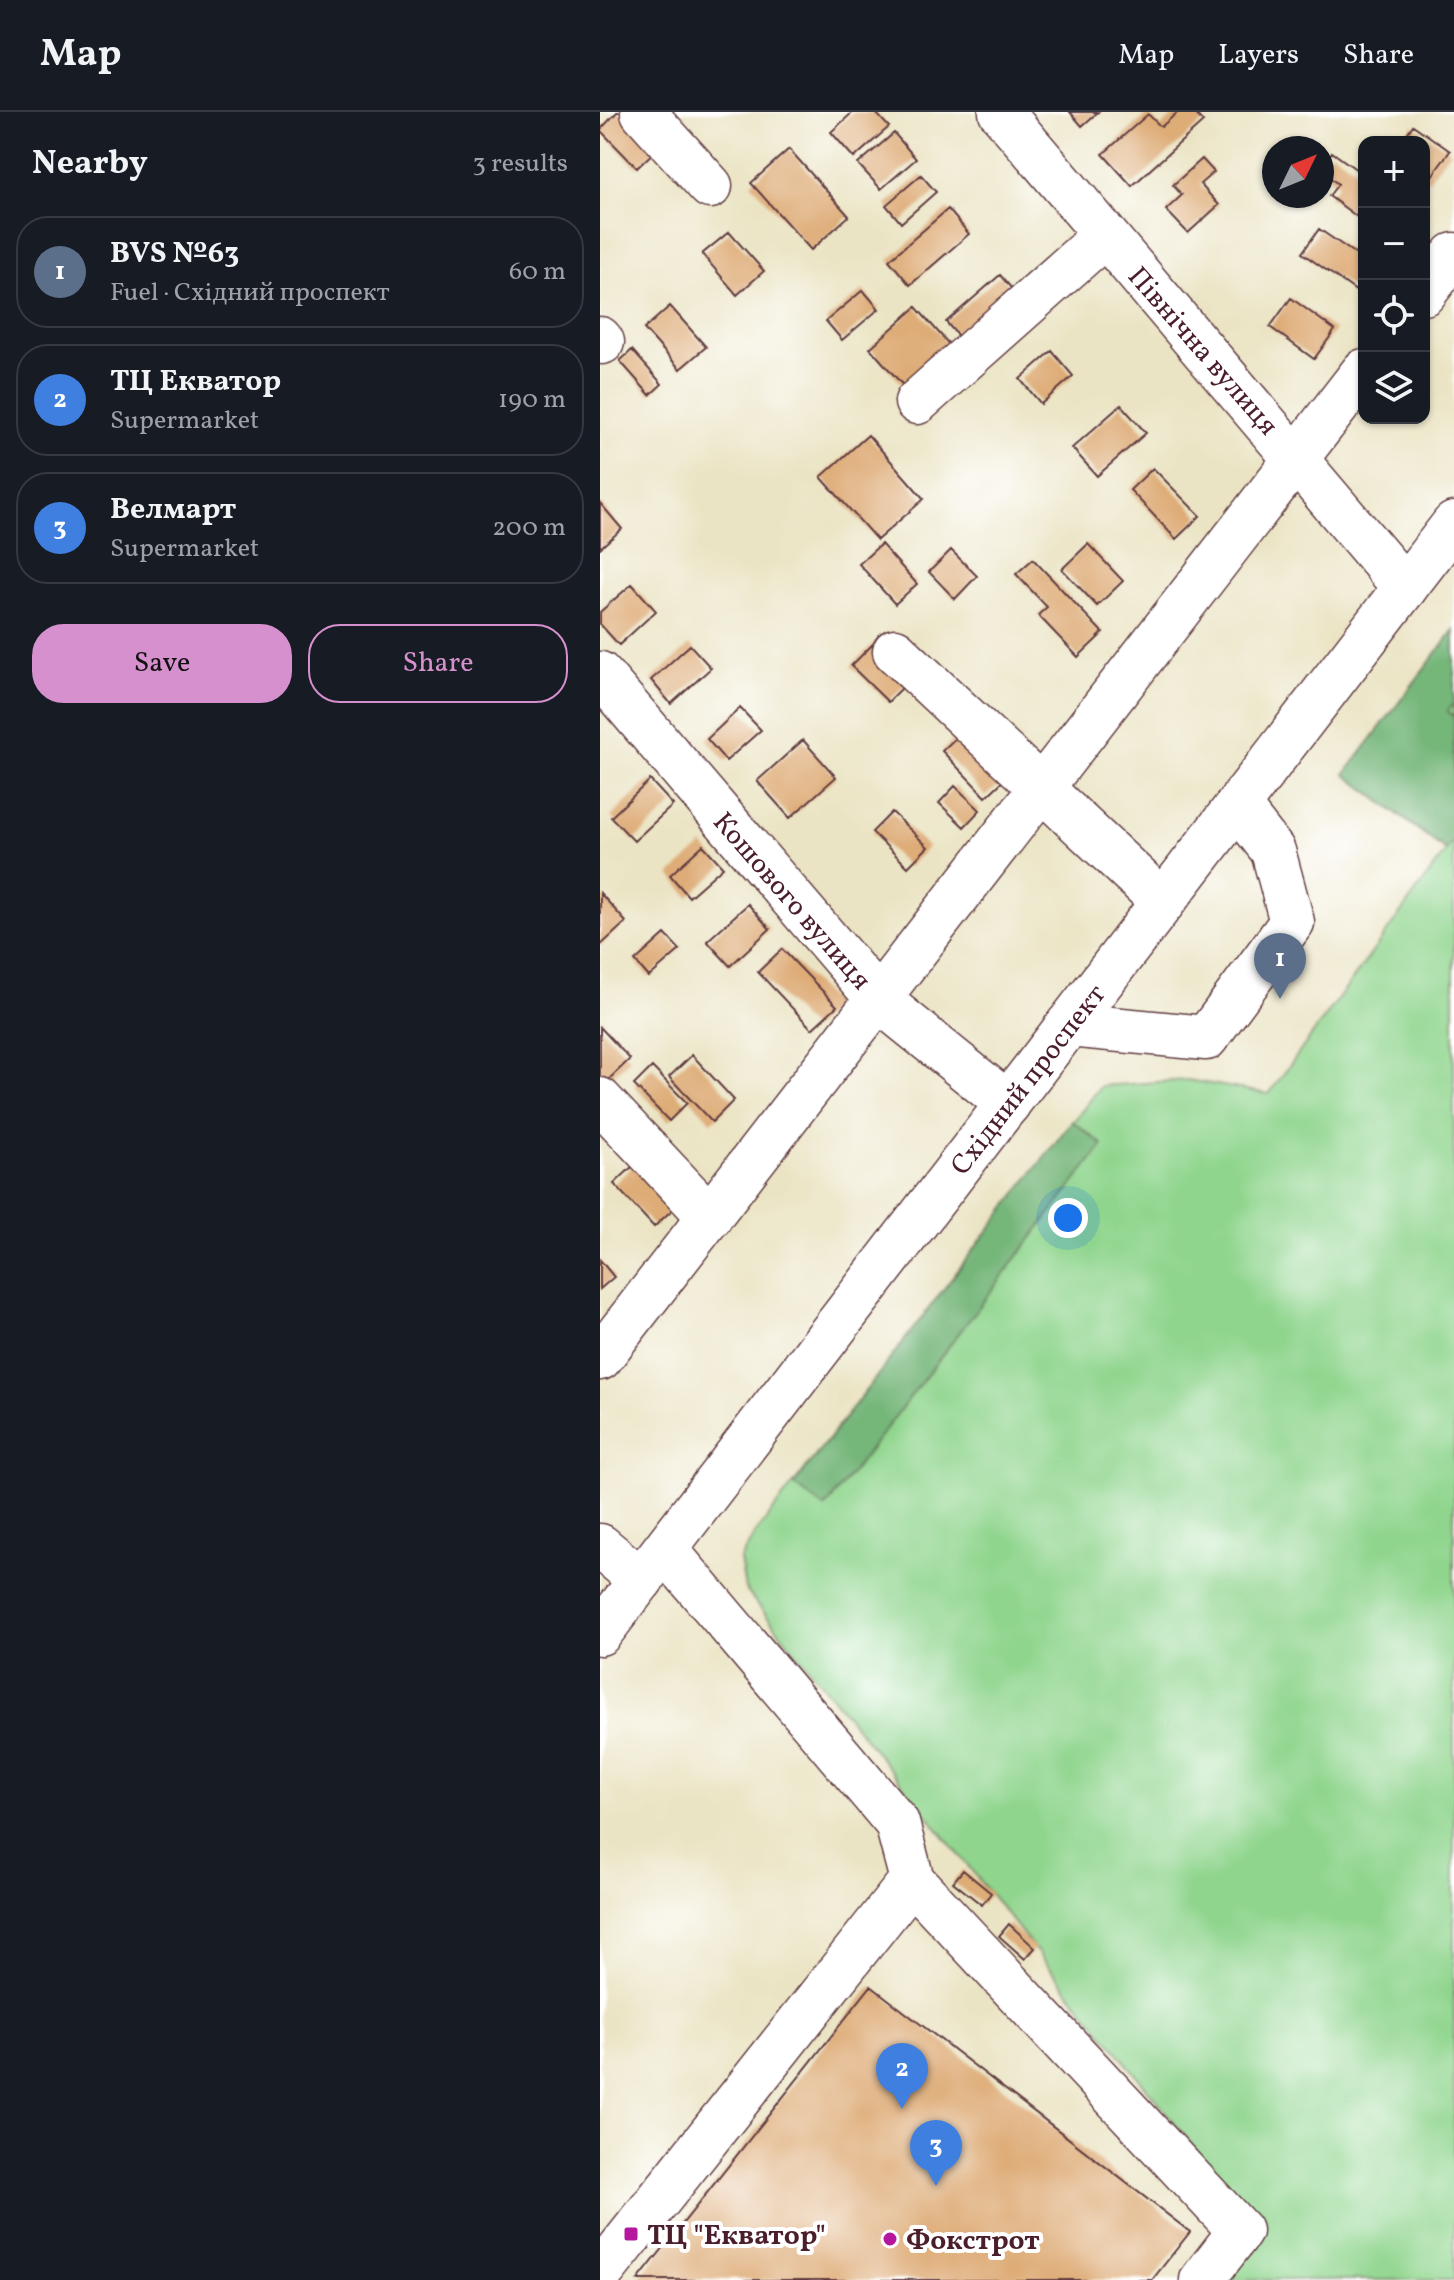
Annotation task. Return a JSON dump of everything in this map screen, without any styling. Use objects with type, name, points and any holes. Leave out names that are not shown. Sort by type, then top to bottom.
[{"type":"main road","points":[[643,112],[710,186]]},
{"type":"main road","name":"Північна вулиця","points":[[1001,112],[1405,588]]},
{"type":"main road","points":[[917,402],[1105,235]]},
{"type":"main road","points":[[1430,285],[1454,255]]},
{"type":"main road","points":[[600,1358],[1358,379]]},
{"type":"main road","name":"Східний проспект","points":[[600,1633],[1454,524]]},
{"type":"main road","points":[[895,651],[1163,902]]},
{"type":"main road","name":"Кошового вулиця","points":[[600,674],[878,999],[1008,1104]]},
{"type":"main road","points":[[1068,1025],[1206,1038],[1292,922],[1273,851],[1238,806]]},
{"type":"main road","points":[[600,1100],[710,1217]]},
{"type":"main road","points":[[600,1546],[653,1564],[897,1823],[912,1880],[1240,2231],[1202,2280]]},
{"type":"main road","points":[[600,2274],[912,1880]]},
{"type":"green space","points":[[1454,630],[1454,2280],[1222,2280],[1261,2230],[745,1589],[740,1559],[755,1534],[1101,1086],[1188,1080],[1269,1094],[1446,851],[1345,774]]},
{"type":"green space","points":[[1454,630],[1454,703],[1448,711],[1454,717],[1454,840],[1446,850],[1345,774]]},
{"type":"green space","points":[[1072,1121],[1103,1145],[825,1508],[794,1485]]},
{"type":"building","points":[[617,112],[631,112],[662,144],[637,168],[600,130]]},
{"type":"building","points":[[853,112],[875,112],[889,127],[854,158],[831,132]]},
{"type":"building","points":[[1070,112],[1098,112],[1082,126]]},
{"type":"building","points":[[1178,112],[1194,112],[1203,122],[1132,186],[1103,154],[1148,114],[1161,127]]},
{"type":"building","points":[[1413,125],[1429,136],[1405,136]]},
{"type":"building","points":[[894,133],[916,159],[881,189],[858,164]]},
{"type":"building","points":[[1430,137],[1450,151],[1430,179]]},
{"type":"building","points":[[789,149],[849,216],[811,250],[751,183]]},
{"type":"building","points":[[1334,153],[1358,171],[1358,218],[1334,200],[1334,189],[1338,184],[1334,181]]},
{"type":"building","points":[[1202,159],[1214,172],[1200,184],[1219,205],[1188,233],[1166,210],[1182,195],[1173,185]]},
{"type":"building","points":[[921,175],[936,192],[901,223],[886,205]]},
{"type":"building","points":[[948,209],[969,234],[910,285],[889,260]]},
{"type":"building","points":[[1319,229],[1358,256],[1358,288],[1356,291],[1302,253]]},
{"type":"building","points":[[729,232],[764,271],[737,295],[702,254]]},
{"type":"building","points":[[1000,275],[1018,296],[964,343],[946,322]]},
{"type":"building","points":[[863,290],[879,309],[842,340],[826,321]]},
{"type":"building","points":[[1291,298],[1335,330],[1314,359],[1270,327]]},
{"type":"building","points":[[670,306],[706,347],[680,369],[644,329]]},
{"type":"building","points":[[916,307],[955,351],[908,391],[870,348]]},
{"type":"building","points":[[632,350],[662,384],[650,395],[620,361]]},
{"type":"building","points":[[1052,351],[1073,376],[1041,404],[1020,379]]},
{"type":"building","points":[[1121,405],[1146,433],[1097,476],[1072,448]]},
{"type":"building","points":[[868,435],[924,499],[877,540],[821,477]]},
{"type":"building","points":[[1153,468],[1200,516],[1176,539],[1130,490]]},
{"type":"building","points":[[600,503],[622,529],[600,548]]},
{"type":"building","points":[[881,544],[917,584],[895,604],[859,564]]},
{"type":"building","points":[[1088,544],[1123,581],[1097,606],[1062,569]]},
{"type":"building","points":[[951,550],[977,576],[955,599],[929,572]]},
{"type":"building","points":[[1033,559],[1103,633],[1078,657],[1038,615],[1047,607],[1016,574]]},
{"type":"building","points":[[632,584],[656,611],[619,645],[600,624],[600,612]]},
{"type":"building","points":[[875,642],[912,678],[888,702],[851,666]]},
{"type":"building","points":[[690,645],[711,668],[671,704],[651,680]]},
{"type":"building","points":[[740,708],[761,730],[726,761],[707,739]]},
{"type":"building","points":[[964,730],[1008,776],[986,797],[942,751]]},
{"type":"building","points":[[803,740],[836,777],[790,818],[757,781]]},
{"type":"building","points":[[650,780],[673,805],[634,841],[611,817]]},
{"type":"building","points":[[955,786],[980,810],[964,827],[939,803]]},
{"type":"building","points":[[892,812],[928,847],[908,867],[872,832]]},
{"type":"building","points":[[703,845],[723,867],[689,897],[670,875]]},
{"type":"building","points":[[600,893],[626,922],[600,946]]},
{"type":"building","points":[[748,904],[770,929],[730,966],[707,941]]},
{"type":"building","points":[[665,934],[680,950],[649,977],[635,961]]},
{"type":"building","points":[[782,949],[837,1006],[812,1029],[758,972]]},
{"type":"building","points":[[600,1027],[630,1059],[605,1083],[600,1077]]},
{"type":"building","points":[[692,1055],[734,1100],[712,1122],[669,1077]]},
{"type":"building","points":[[652,1067],[687,1103],[669,1121],[634,1085]]},
{"type":"building","points":[[636,1163],[676,1206],[654,1227],[614,1184]]},
{"type":"building","points":[[600,1260],[614,1277],[600,1289]]},
{"type":"building","points":[[963,1870],[991,1893],[982,1905],[953,1882]]},
{"type":"building","points":[[1009,1924],[1035,1948],[1025,1959],[999,1936]]},
{"type":"building","points":[[871,1986],[1190,2232],[1152,2280],[638,2280]]},
{"type":"place","name":"BVS №63","points":[[1280,999]]},
{"type":"place","name":"ТЦ Екватор","points":[[902,2109]]},
{"type":"place","name":"Велмарт","points":[[936,2186]]},
{"type":"place","name":"ТЦ \"Екватор\"","points":[[631,2234]]},
{"type":"place","name":"Фокстрот","points":[[890,2239]]}]
